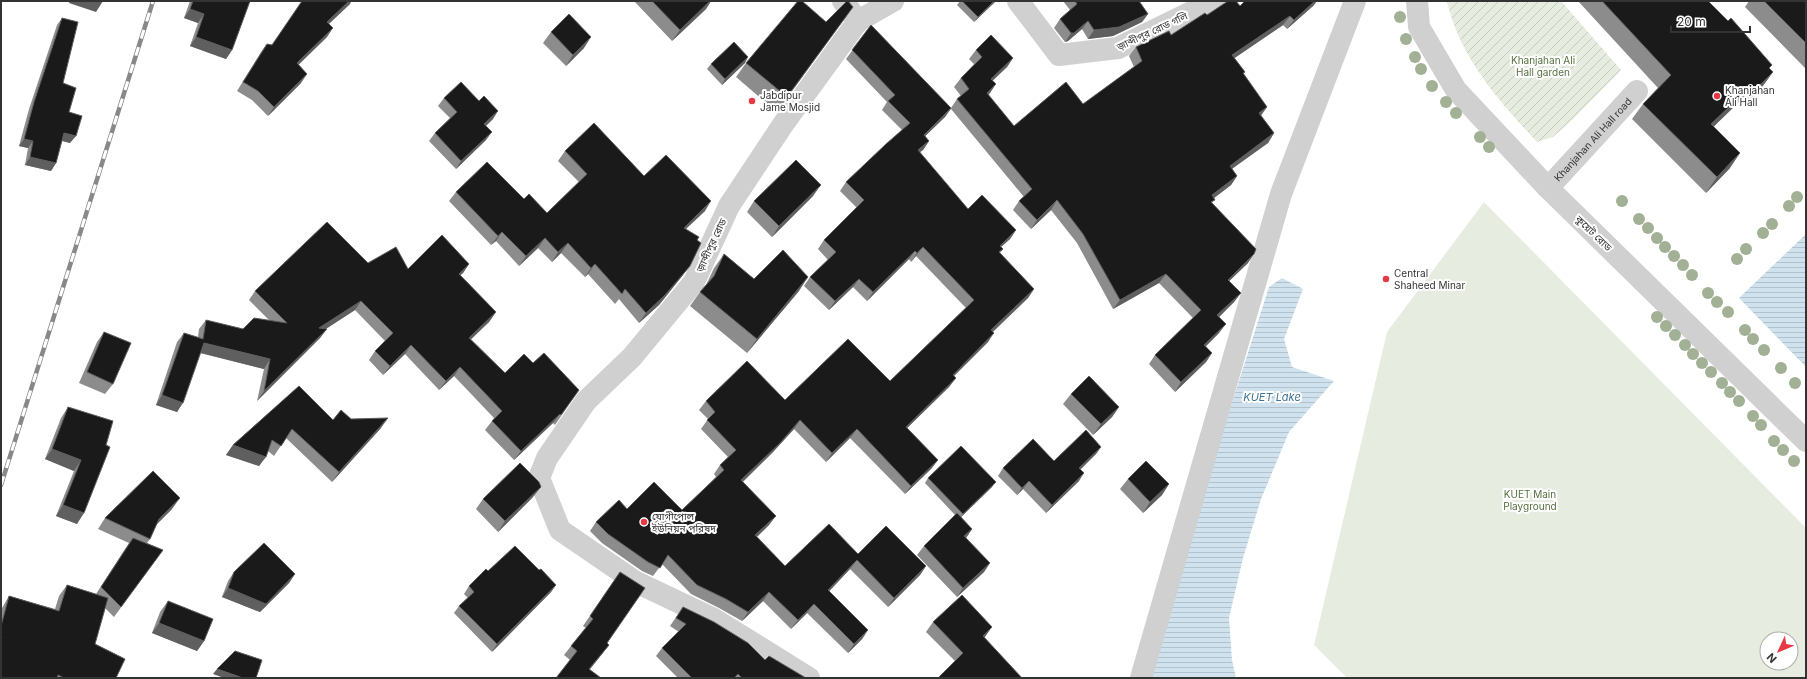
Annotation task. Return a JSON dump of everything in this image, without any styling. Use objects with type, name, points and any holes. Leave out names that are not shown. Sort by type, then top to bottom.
[{"type":"street","points":[[843,1],[858,21],[893,1]]},
{"type":"street","name":"জ়াব্দীপুর রোড গলি","points":[[1018,1],[1059,55],[1118,48],[1214,1]]},
{"type":"street","points":[[1141,678],[1281,194],[1355,1]]},
{"type":"street","name":"কুয়েট রোড","points":[[1416,1],[1419,27],[1456,90],[1548,188],[1806,441]]},
{"type":"street","name":"জ়াব্দীপুর রোড","points":[[809,678],[714,619],[636,582],[560,530],[538,478],[547,458],[586,401],[632,357],[694,282],[729,206],[784,123],[858,21]]},
{"type":"street","name":"Khanjahan Ali Hall road","points":[[1548,188],[1637,91]]},
{"type":"green space","name":"Khanjahan Ali Hall garden","points":[[1447,1],[1561,1],[1621,70],[1573,119],[1553,137],[1537,142],[1509,111],[1482,77],[1461,41]]},
{"type":"green space","name":"KUET Main Playground","points":[[1484,202],[1806,528],[1806,678],[1347,678],[1314,645],[1387,332]]},
{"type":"water","points":[[1806,234],[1806,367],[1739,298]]},
{"type":"water","name":"KUET Lake","points":[[1282,278],[1303,289],[1284,339],[1292,367],[1334,381],[1289,432],[1261,499],[1243,558],[1229,618],[1232,660],[1236,678],[1151,678],[1214,459],[1269,287]]},
{"type":"building","points":[[193,1],[250,1],[232,50],[196,37],[204,14],[190,9]]},
{"type":"building","points":[[302,1],[349,1],[327,22],[333,28],[297,63],[307,74],[274,107],[258,91],[243,82],[267,44],[272,45]]},
{"type":"building","points":[[652,1],[710,1],[680,30]]},
{"type":"building","points":[[798,1],[802,1],[826,22],[847,1],[853,7],[787,97],[746,63]]},
{"type":"building","points":[[962,1],[994,1],[978,17]]},
{"type":"building","points":[[1075,1],[1139,1],[1148,14],[1119,27],[1094,30],[1088,21],[1074,33],[1071,33],[1060,19],[1077,4]]},
{"type":"building","points":[[1228,1],[1236,1],[1240,6],[1245,1],[1315,1],[1294,20],[1290,16],[1232,55],[1245,72],[1243,73],[1267,107],[1259,113],[1274,133],[1230,166],[1237,176],[1212,195],[1215,200],[1211,202],[1256,249],[1254,254],[1228,280],[1241,293],[1217,315],[1226,324],[1204,345],[1212,353],[1181,382],[1155,355],[1201,310],[1166,274],[1120,300],[1083,234],[1057,200],[1037,220],[1019,201],[1032,189],[957,99],[969,89],[961,78],[982,57],[976,50],[991,35],[1013,58],[991,79],[996,84],[987,93],[1014,126],[1066,82],[1083,104],[1142,61],[1136,47],[1169,31],[1171,35],[1205,13],[1207,15]]},
{"type":"building","points":[[1602,1],[1708,1],[1728,21],[1731,18],[1772,65],[1769,68],[1773,72],[1756,89],[1752,85],[1711,124],[1740,153],[1717,177],[1643,104],[1671,75]]},
{"type":"building","points":[[1764,1],[1806,1],[1806,43]]},
{"type":"building","points":[[569,14],[591,37],[573,55],[551,32]]},
{"type":"building","points":[[62,18],[78,22],[63,83],[76,88],[69,112],[82,116],[76,136],[64,133],[56,163],[30,157],[33,141],[24,139],[34,102]]},
{"type":"building","points":[[871,25],[951,108],[924,135],[929,141],[918,150],[968,209],[982,195],[1016,230],[1000,246],[1003,249],[999,252],[1034,289],[991,330],[994,333],[953,375],[956,378],[906,427],[938,460],[911,486],[857,429],[832,453],[800,420],[780,443],[741,480],[776,516],[755,535],[785,566],[829,524],[858,554],[886,526],[926,566],[894,598],[857,560],[828,590],[868,630],[854,644],[814,604],[798,620],[769,592],[748,612],[697,585],[668,555],[660,568],[648,562],[608,534],[596,522],[619,500],[627,509],[654,482],[682,510],[724,470],[720,465],[736,450],[707,420],[715,412],[706,401],[747,361],[785,400],[848,339],[890,381],[974,300],[923,247],[917,253],[915,251],[873,292],[859,279],[835,301],[810,277],[836,252],[824,240],[864,200],[846,182],[910,123],[888,101],[895,95],[852,50]]},
{"type":"building","points":[[734,42],[748,57],[725,79],[711,64]]},
{"type":"building","points":[[461,82],[479,101],[484,96],[498,111],[484,124],[492,132],[461,161],[435,133],[457,112],[444,98]]},
{"type":"building","points":[[594,123],[644,176],[666,155],[711,201],[684,228],[699,237],[697,240],[701,243],[690,266],[665,295],[646,313],[625,289],[622,294],[595,264],[591,268],[568,243],[558,252],[545,238],[526,256],[502,232],[498,236],[456,192],[487,162],[524,199],[529,194],[547,213],[587,174],[565,151]]},
{"type":"building","points":[[796,160],[821,185],[779,226],[754,201]]},
{"type":"building","points":[[327,222],[368,263],[396,247],[408,269],[442,235],[469,264],[459,274],[496,312],[469,338],[505,373],[524,354],[533,363],[544,353],[579,390],[561,415],[560,414],[521,451],[492,421],[502,411],[460,367],[446,381],[411,345],[390,366],[375,351],[393,333],[361,301],[319,328],[327,329],[264,391],[270,359],[204,343],[183,403],[162,395],[184,333],[203,339],[206,320],[243,329],[254,318],[287,323],[255,291]]},
{"type":"building","points":[[783,250],[808,277],[757,339],[700,292],[714,276],[724,254],[754,279]]},
{"type":"building","points":[[104,332],[131,343],[113,384],[87,372]]},
{"type":"building","points":[[1089,376],[1119,407],[1101,424],[1071,394]]},
{"type":"building","points":[[299,386],[333,420],[341,410],[351,419],[388,418],[339,472],[292,429],[281,446],[272,440],[266,457],[233,445]]},
{"type":"building","points":[[68,407],[113,421],[106,445],[110,447],[84,513],[63,505],[81,460],[52,449]]},
{"type":"building","points":[[1086,430],[1101,447],[1079,468],[1084,473],[1052,505],[1029,481],[1022,488],[1003,468],[1033,439],[1054,461]]},
{"type":"building","points":[[961,446],[996,482],[963,514],[928,478]]},
{"type":"building","points":[[1146,461],[1169,484],[1150,502],[1128,479]]},
{"type":"building","points":[[520,463],[539,482],[541,487],[505,521],[483,499]]},
{"type":"building","points":[[153,471],[180,498],[159,519],[150,539],[105,518]]},
{"type":"building","points":[[957,513],[972,529],[964,536],[990,563],[963,588],[924,546]]},
{"type":"building","points":[[133,538],[163,550],[121,607],[101,587]]},
{"type":"building","points":[[264,543],[295,574],[266,604],[228,588],[234,572]]},
{"type":"building","points":[[515,546],[539,570],[541,569],[556,585],[497,644],[459,606],[474,592],[469,586],[486,569],[488,571]]},
{"type":"building","points":[[620,572],[645,588],[607,643],[609,645],[589,669],[601,678],[556,678],[577,651],[571,646],[593,619],[590,616]]},
{"type":"building","points":[[67,585],[108,598],[95,644],[125,659],[116,678],[64,678],[58,675],[57,678],[1,678],[1,626],[9,596],[59,611]]},
{"type":"building","points":[[962,595],[992,627],[983,636],[1022,678],[938,678],[963,653],[933,622]]},
{"type":"building","points":[[168,601],[213,619],[204,641],[159,623]]},
{"type":"building","points":[[683,607],[714,622],[748,643],[765,660],[769,656],[806,678],[742,678],[738,674],[734,678],[692,678],[662,648],[686,624],[676,618]]},
{"type":"building","points":[[235,651],[262,660],[256,678],[243,678],[217,669]]},
{"type":"railway","points":[[1,485],[153,1]]},
{"type":"place","name":"Khanjahan Ali Hall","points":[[1717,96]]},
{"type":"place","name":"Jabdipur Jame Mosjid","points":[[752,101]]},
{"type":"place","name":"Central Shaheed Minar","points":[[1386,279]]},
{"type":"place","name":"যোগীপোল ইউনিয়ন পরিষদ","points":[[644,522]]}]
